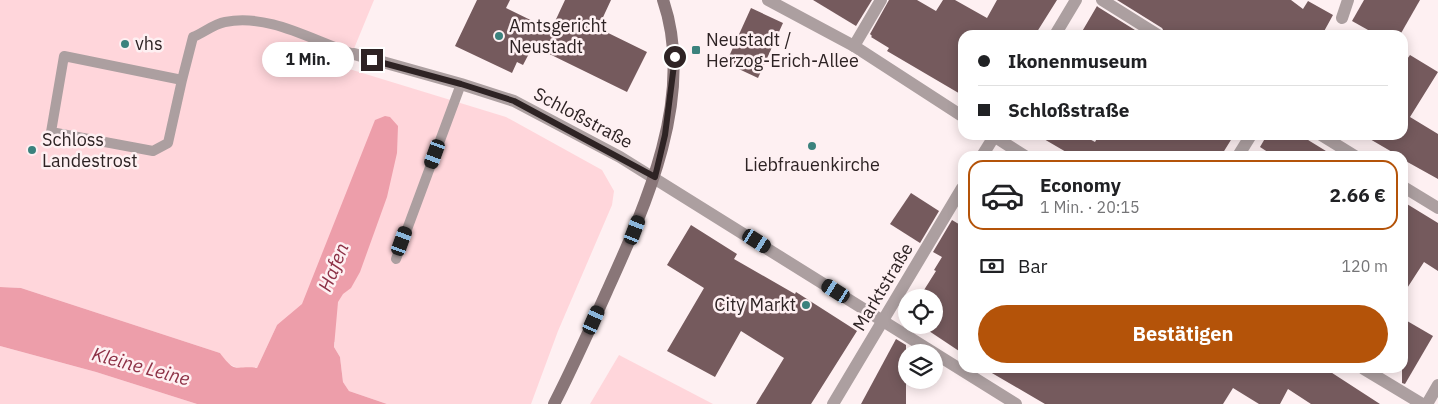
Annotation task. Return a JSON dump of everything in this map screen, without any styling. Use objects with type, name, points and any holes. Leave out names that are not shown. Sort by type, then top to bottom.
[{"type":"main road","points":[[554,404],[635,230],[655,177],[665,135],[675,57],[663,0]]},
{"type":"street","points":[[768,0],[854,46],[958,113]]},
{"type":"street","points":[[854,46],[881,0]]},
{"type":"street","points":[[1058,30],[1076,0]]},
{"type":"street","points":[[1102,0],[1150,30]]},
{"type":"street","points":[[1342,18],[1348,0]]},
{"type":"street","name":"Schloßstraße","points":[[354,54],[514,101],[655,177],[958,367]]},
{"type":"street","points":[[985,151],[991,140]]},
{"type":"street","points":[[1001,140],[1018,151]]},
{"type":"street","points":[[1241,151],[1248,140]]},
{"type":"street","points":[[1329,140],[1347,151]]},
{"type":"street","points":[[1408,190],[1438,208]]},
{"type":"street","name":"Marktstraße","points":[[833,404],[958,195]]},
{"type":"street","name":"Schloßstraße","points":[[967,373],[1016,404]]},
{"type":"street","points":[[1371,373],[1422,404]]},
{"type":"street","points":[[1427,404],[1438,385]]},
{"type":"lane","name":"Schloßstraße","points":[[182,80],[64,56],[51,132],[153,151],[168,143],[182,80],[194,38],[223,22],[249,20],[269,24],[354,54]]},
{"type":"lane","points":[[396,259],[461,84]]},
{"type":"shaded area","points":[[0,0],[374,0],[346,68],[506,117],[602,170],[614,191],[612,205],[558,331],[531,404],[387,404],[349,391],[343,382],[340,357],[334,347],[335,342],[277,325],[257,368],[241,369],[227,363],[220,353],[21,288],[0,287]]},
{"type":"shaded area","points":[[0,346],[96,372],[197,404],[0,404]]},
{"type":"shaded area","points":[[619,355],[713,404],[590,404]]},
{"type":"water","points":[[385,116],[390,117],[398,126],[397,153],[387,197],[360,272],[351,288],[343,294],[338,302],[334,347],[340,357],[343,382],[349,391],[387,404],[197,404],[96,372],[0,346],[0,287],[21,288],[220,353],[233,367],[257,368],[277,325],[302,304],[375,120]]},
{"type":"building","points":[[477,0],[510,0],[506,8],[551,30],[565,0],[611,0],[598,28],[647,52],[627,92],[533,46],[523,65],[517,62],[512,73],[455,46]]},
{"type":"building","points":[[813,0],[872,0],[856,26]]},
{"type":"building","points":[[889,0],[917,0],[936,11],[943,0],[955,0],[987,18],[997,0],[1057,0],[1038,30],[958,30],[958,93],[887,51],[889,48],[871,37],[870,34]]},
{"type":"building","points":[[1117,0],[1291,0],[1303,9],[1308,1],[1333,15],[1325,30],[1163,30]]},
{"type":"building","points":[[1364,0],[1420,0],[1403,30],[1368,30],[1352,21]]},
{"type":"building","points":[[1097,6],[1135,30],[1083,30]]},
{"type":"building","points":[[751,8],[783,23],[758,78],[726,63]]},
{"type":"building","points":[[1410,55],[1438,72],[1410,117],[1438,134],[1438,179],[1408,162],[1408,151],[1390,151],[1372,140],[1408,140],[1408,58]]},
{"type":"building","points":[[1046,140],[1091,140],[1095,142],[1096,140],[1231,140],[1224,151],[1064,151]]},
{"type":"building","points":[[1264,140],[1308,140],[1326,151],[1266,151],[1260,147]]},
{"type":"building","points":[[911,193],[939,211],[920,243],[890,224]]},
{"type":"building","points":[[1408,205],[1438,223],[1438,271],[1424,262],[1408,287]]},
{"type":"building","points":[[952,220],[958,224],[958,350],[934,334],[943,334],[943,289],[925,289],[942,257],[933,252]]},
{"type":"building","points":[[691,225],[737,254],[734,259],[795,294],[796,292],[857,331],[811,404],[756,404],[784,358],[741,331],[715,377],[667,351],[704,288],[667,265]]},
{"type":"building","points":[[1408,321],[1433,336],[1405,384],[1402,383],[1402,373],[1408,373]]},
{"type":"building","points":[[896,339],[904,344],[898,344],[898,389],[906,389],[906,404],[861,404]]},
{"type":"building","points":[[992,373],[1332,373],[1380,404],[1311,404],[1288,389],[1280,404],[1259,404],[1233,388],[1223,404],[1045,404]]},
{"type":"place","name":"Amtsgericht Neustadt","points":[[499,36]]},
{"type":"place","name":"vhs","points":[[125,44]]},
{"type":"place","name":"Neustadt / Herzog-Erich-Allee","points":[[696,50]]},
{"type":"place","name":"Liebfrauenkirche","points":[[812,146]]},
{"type":"place","name":"Schloss Landestrost","points":[[32,150]]},
{"type":"place","name":"City Markt","points":[[806,305]]},
{"type":"route","points":[[372,60],[461,84],[514,101],[655,177],[665,135],[675,57]]},
{"type":"water label","name":"Hafen","points":[[333,267]]},
{"type":"water label","name":"Kleine Leine","points":[[141,366]]}]
